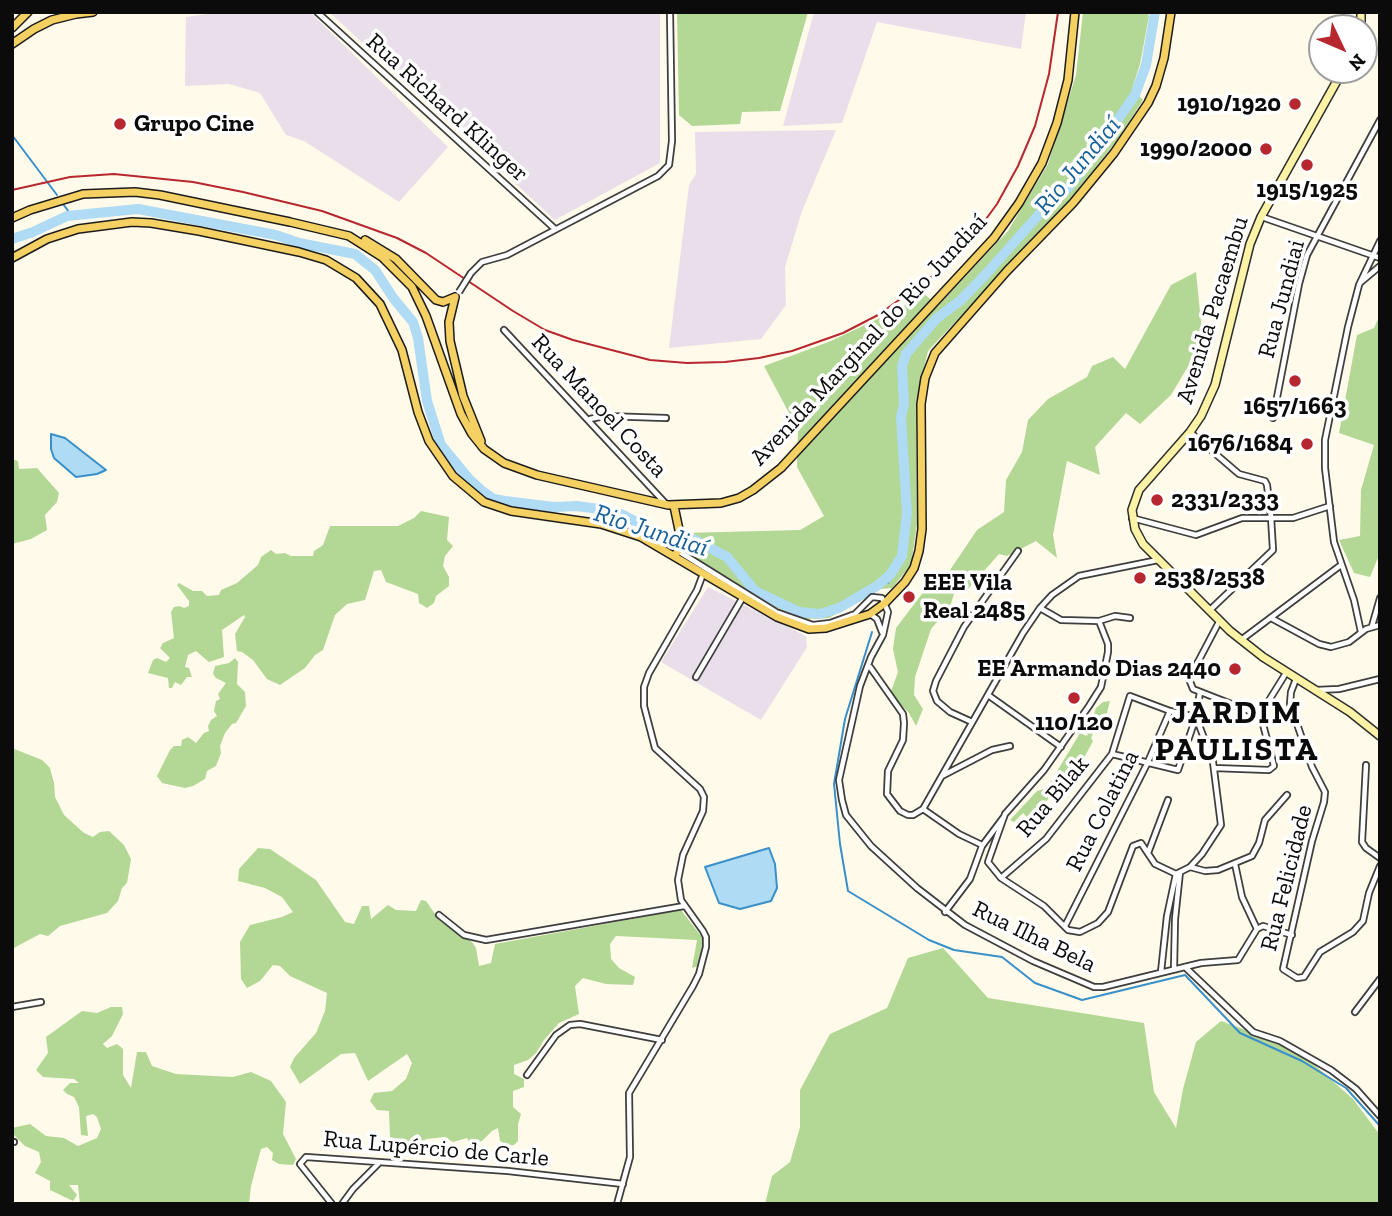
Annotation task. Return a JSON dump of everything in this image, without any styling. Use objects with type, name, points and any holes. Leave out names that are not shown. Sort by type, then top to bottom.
[{"type":"main road","points":[[12,28],[28,12]]},
{"type":"main road","points":[[12,44],[52,20],[76,13],[93,12]]},
{"type":"main road","name":"Avenida Marginal do Rio Jundiaí","points":[[12,218],[30,209],[83,194],[135,192],[349,236],[392,264],[412,287],[426,316],[461,414],[484,449],[504,463],[525,472],[671,505],[721,503],[739,498],[769,479],[994,237],[1019,203],[1042,163],[1057,123],[1068,80],[1075,12]]},
{"type":"main road","points":[[12,258],[47,239],[78,229],[132,222],[210,233],[326,260],[356,278],[380,304],[402,350],[418,412],[429,441],[447,468],[484,502],[498,509],[600,524],[641,537],[677,551],[777,617],[809,629],[826,628],[870,614],[905,582],[919,551],[922,529],[921,404],[925,378],[935,353],[1007,271],[1073,203],[1114,153],[1148,103],[1156,86],[1164,58],[1171,12]]},
{"type":"main road","points":[[45,15],[52,20]]},
{"type":"main road","name":"Avenida Pacaembu","points":[[1132,518],[1139,491],[1201,416],[1214,385],[1250,244],[1261,217],[1335,84]]},
{"type":"main road","points":[[349,236],[361,238],[396,259],[436,300],[443,302],[457,294]]},
{"type":"main road","points":[[457,294],[449,322],[450,341],[463,396],[484,449]]},
{"type":"main road","points":[[671,505],[678,522],[677,551]]},
{"type":"main road","points":[[1132,518],[1137,536],[1241,640],[1286,673],[1350,712],[1380,736]]},
{"type":"street","name":"Rua Richard Klinger","points":[[317,12],[555,229]]},
{"type":"street","points":[[457,294],[479,264],[495,260],[658,176],[669,165],[672,141],[670,12]]},
{"type":"street","name":"Rua Jundiai","points":[[1273,418],[1299,284],[1316,236],[1380,120]]},
{"type":"street","points":[[1261,217],[1380,258]]},
{"type":"street","points":[[1361,632],[1354,600],[1334,541],[1325,468],[1325,440],[1360,282],[1380,241]]},
{"type":"street","points":[[1360,282],[1380,266]]},
{"type":"street","name":"Rua Manoel Costa","points":[[504,330],[671,505]]},
{"type":"street","points":[[590,419],[604,416],[666,418]]},
{"type":"street","points":[[1190,432],[1240,474],[1265,481],[1268,485],[1273,550],[1210,610]]},
{"type":"street","points":[[1132,518],[1196,535],[1242,518],[1300,517],[1330,506]]},
{"type":"street","points":[[972,722],[950,712],[937,701],[933,691],[964,627],[1018,551]]},
{"type":"street","points":[[870,666],[903,714],[903,740],[888,771],[887,794],[900,811],[908,815],[923,809],[1040,608],[1066,583],[1079,576],[1158,559]]},
{"type":"street","points":[[1241,640],[1341,565]]},
{"type":"street","points":[[617,1204],[630,1157],[629,1093],[699,974],[706,947],[704,931],[684,906],[678,880],[683,855],[701,818],[704,797],[700,789],[654,748],[644,706],[644,687],[649,673],[697,590],[705,571]]},
{"type":"street","points":[[696,677],[744,595],[776,612],[813,625],[831,623],[855,614],[872,597],[882,598],[888,612],[877,619]]},
{"type":"street","points":[[1372,626],[1380,598]]},
{"type":"street","points":[[1040,608],[1061,620],[1099,621],[1115,617],[1130,618]]},
{"type":"street","name":"Rua Ilha Bela","points":[[888,612],[883,635],[860,686],[839,780],[846,815],[871,846],[945,912],[973,930],[1033,961],[1094,987],[1185,966],[1238,960],[1257,929]]},
{"type":"street","points":[[870,614],[877,619],[883,635]]},
{"type":"street","points":[[1271,618],[1331,648],[1349,642],[1372,626],[1380,625]]},
{"type":"street","name":"Rua Bilak","points":[[1001,878],[1046,839],[1112,754],[1178,770],[1196,717],[1200,692],[1193,689],[1189,679],[1220,620]]},
{"type":"street","points":[[945,912],[970,879],[982,845],[1044,770],[1101,687],[1108,643],[1099,621]]},
{"type":"street","points":[[1214,768],[1269,770],[1274,766],[1260,713],[1286,673]]},
{"type":"street","name":"Rua Felicidade","points":[[1296,679],[1290,704],[1312,767],[1325,792],[1283,967],[1297,978],[1304,976],[1320,952],[1353,932],[1363,921],[1369,893],[1380,866]]},
{"type":"street","points":[[1315,690],[1339,689],[1380,679]]},
{"type":"street","points":[[1200,692],[1251,713],[1260,713]]},
{"type":"street","points":[[988,695],[1061,747]]},
{"type":"street","points":[[1112,754],[1130,696],[1170,711],[1196,717],[1214,768],[1221,825],[1202,854],[1190,867],[1178,873],[1167,916],[1161,972]]},
{"type":"street","name":"Rua Colatina","points":[[1065,926],[1147,764],[1170,711]]},
{"type":"street","points":[[941,777],[992,750],[1010,746]]},
{"type":"street","points":[[1366,765],[1362,842],[1380,858]]},
{"type":"street","points":[[1190,867],[1209,872],[1234,864],[1255,853],[1265,820],[1287,795]]},
{"type":"street","points":[[1148,854],[1168,800]]},
{"type":"street","points":[[923,809],[959,834],[982,845]]},
{"type":"street","points":[[1005,814],[988,862],[1001,878],[1044,906],[1073,932],[1080,932],[1098,923],[1108,912],[1133,846],[1141,843],[1155,863],[1178,873]]},
{"type":"street","points":[[1234,864],[1242,897],[1257,929],[1263,926],[1292,935]]},
{"type":"street","points":[[1174,969],[1178,873]]},
{"type":"street","points":[[439,915],[464,935],[486,940],[684,906]]},
{"type":"street","points":[[1185,966],[1253,1032],[1280,1041],[1331,1070],[1356,1089],[1380,1116]]},
{"type":"street","points":[[1355,1012],[1380,979]]},
{"type":"street","points":[[12,1007],[41,1002]]},
{"type":"street","points":[[527,1075],[556,1035],[570,1025],[580,1024],[662,1040]]},
{"type":"street","name":"Rua Lupércio de Carle","points":[[332,1204],[300,1164],[303,1159],[312,1157],[379,1164],[508,1171],[623,1184]]},
{"type":"street","points":[[342,1204],[352,1189],[379,1164]]},
{"type":"shaded area","points":[[222,12],[310,12],[448,147],[399,202],[304,141],[286,135],[260,93],[229,84],[185,86],[186,17]]},
{"type":"shaded area","points":[[329,12],[660,12],[660,163],[555,220]]},
{"type":"shaded area","points":[[814,12],[1026,12],[1021,49],[877,22],[842,123],[783,126]]},
{"type":"shaded area","points":[[836,130],[802,211],[785,267],[786,305],[761,339],[669,348],[689,185],[696,174],[695,132]]},
{"type":"shaded area","points":[[708,587],[806,636],[807,647],[761,720],[661,662]]},
{"type":"green space","points":[[677,12],[808,12],[780,111],[742,112],[740,124],[692,126],[679,115]]},
{"type":"green space","points":[[1083,12],[1147,12],[1149,16],[1140,64],[1132,89],[1143,100],[1118,139],[1068,202],[928,351],[916,403],[917,524],[911,565],[892,588],[880,589],[829,618],[807,619],[769,605],[683,548],[684,533],[800,530],[824,516],[797,467],[798,430],[764,366],[831,341],[903,307],[920,290],[938,306],[1008,231],[1048,164],[1076,75]]},
{"type":"green space","points":[[1196,272],[1203,341],[1171,395],[1140,424],[1126,413],[1095,447],[1100,475],[1067,461],[1053,535],[1057,558],[1036,541],[1007,556],[999,554],[967,590],[956,587],[950,607],[931,629],[915,677],[914,695],[923,709],[916,726],[909,713],[890,694],[898,672],[893,649],[896,628],[928,586],[948,573],[977,530],[1004,512],[1006,480],[1022,452],[1028,420],[1048,399],[1087,377],[1092,366],[1113,357],[1125,369],[1171,285]]},
{"type":"green space","points":[[1380,315],[1380,553],[1370,577],[1354,573],[1339,540],[1360,536],[1361,490],[1374,445],[1339,433],[1357,335],[1374,328]]},
{"type":"green space","points":[[12,459],[18,461],[19,469],[37,468],[59,493],[57,502],[45,515],[47,530],[31,539],[12,544]]},
{"type":"green space","points":[[421,511],[449,517],[447,540],[453,546],[445,556],[443,566],[449,577],[449,586],[436,596],[434,603],[427,608],[419,603],[418,594],[386,582],[381,570],[374,571],[365,600],[347,604],[335,615],[323,650],[315,655],[305,668],[280,685],[267,679],[253,660],[237,651],[235,634],[244,615],[222,630],[224,657],[209,662],[196,651],[188,655],[185,667],[189,668],[192,677],[187,677],[181,685],[175,682],[172,688],[169,688],[168,678],[148,673],[153,660],[157,658],[166,662],[170,658],[160,648],[163,643],[174,638],[171,612],[174,607],[189,606],[189,601],[177,585],[179,583],[193,591],[202,591],[207,596],[219,595],[221,590],[237,583],[258,565],[261,557],[271,550],[276,554],[313,556],[314,551],[323,545],[330,526],[398,526]]},
{"type":"green space","points":[[235,658],[238,662],[237,684],[245,692],[246,706],[236,723],[225,733],[216,766],[207,771],[205,779],[193,786],[185,788],[162,783],[157,776],[170,750],[174,746],[181,746],[182,740],[188,737],[196,743],[209,731],[211,720],[217,716],[214,711],[216,701],[220,699],[218,694],[226,683],[213,674],[215,666],[229,663]]},
{"type":"green space","points":[[1110,701],[1106,717],[1102,719],[1098,730],[1095,729],[1091,738],[1093,741],[1084,758],[1081,757],[1066,777],[1062,776],[1039,814],[1033,810],[1027,817],[1023,813],[1014,822],[1010,820],[1037,791],[1047,788],[1080,733],[1087,736],[1096,708],[1103,702]]},
{"type":"green space","points":[[12,748],[42,760],[50,768],[55,797],[64,815],[84,833],[93,837],[100,832],[109,831],[124,845],[131,859],[127,883],[122,888],[118,901],[107,913],[60,926],[48,936],[40,934],[12,949]]},
{"type":"green space","points":[[258,848],[270,849],[316,880],[345,922],[354,924],[362,906],[369,906],[371,919],[388,905],[396,910],[416,911],[421,900],[426,901],[440,921],[472,942],[476,948],[479,966],[491,963],[495,944],[681,910],[704,940],[698,966],[692,968],[697,940],[616,936],[610,944],[611,959],[619,968],[635,977],[633,985],[606,984],[583,978],[575,986],[579,1014],[559,1023],[536,1053],[528,1060],[514,1065],[514,1074],[524,1079],[524,1087],[513,1091],[513,1107],[521,1114],[518,1141],[507,1146],[500,1141],[498,1128],[482,1141],[471,1145],[467,1138],[453,1142],[444,1137],[427,1139],[408,1146],[390,1137],[389,1111],[377,1110],[370,1101],[374,1093],[392,1091],[406,1079],[412,1063],[407,1054],[368,1081],[355,1053],[341,1054],[300,1084],[290,1067],[294,1058],[316,1033],[325,1011],[327,993],[290,976],[280,966],[273,965],[260,981],[247,988],[241,979],[240,942],[250,925],[293,912],[282,897],[265,888],[238,881],[239,869]]},
{"type":"green space","points":[[943,948],[988,998],[1144,1023],[1154,1092],[1176,1128],[1196,1042],[1221,1021],[1302,1054],[1353,1099],[1380,1135],[1380,1204],[765,1204],[772,1176],[790,1162],[800,1127],[800,1090],[830,1034],[887,1008],[908,958]]},
{"type":"green space","points":[[111,1007],[122,1007],[123,1014],[112,1036],[103,1044],[107,1048],[117,1044],[123,1049],[123,1075],[131,1088],[137,1052],[146,1052],[152,1066],[176,1074],[233,1077],[251,1072],[271,1081],[286,1102],[283,1134],[296,1159],[293,1165],[279,1164],[272,1160],[273,1153],[267,1147],[261,1149],[249,1204],[80,1204],[78,1185],[69,1185],[77,1195],[73,1201],[50,1190],[50,1181],[35,1173],[41,1162],[39,1152],[25,1146],[12,1133],[12,1128],[30,1124],[46,1136],[64,1138],[78,1146],[97,1138],[101,1129],[97,1117],[93,1114],[86,1116],[88,1136],[81,1135],[79,1107],[74,1097],[63,1090],[70,1083],[79,1083],[74,1079],[43,1077],[36,1070],[48,1053],[46,1037],[82,1011],[97,1013]]},
{"type":"water","points":[[51,434],[65,438],[106,470],[76,477],[54,458]]},
{"type":"water","points":[[769,848],[775,864],[777,888],[771,901],[740,909],[719,903],[705,867]]},
{"type":"waterway","name":"Rio Jundiaí","points":[[12,239],[67,216],[138,209],[276,235],[299,243],[355,254],[375,270],[413,322],[418,338],[427,401],[441,445],[481,490],[494,499],[505,501],[606,510],[621,514],[663,536],[693,539],[727,557],[755,591],[799,612],[820,614],[839,608],[877,586],[890,575],[902,556],[907,513],[901,417],[904,404],[902,366],[906,354],[936,319],[961,300],[1042,211],[1068,188],[1086,165],[1135,95],[1146,65],[1155,12]]},
{"type":"waterway","points":[[12,135],[57,195]]},
{"type":"waterway","points":[[63,204],[72,216]]},
{"type":"waterway","name":"Rio Jundiaí","points":[[888,583],[890,575]]},
{"type":"waterway","points":[[872,632],[845,719],[834,784],[848,891],[929,940],[954,950],[1002,957],[1035,983],[1082,1000],[1185,975],[1240,1033],[1302,1061],[1346,1088],[1380,1126]]},
{"type":"railway","points":[[12,190],[70,177],[114,174],[193,182],[243,192],[322,211],[397,238],[426,253],[545,330],[573,340],[650,360],[687,363],[759,358],[792,351],[843,333],[878,315],[942,269],[970,241],[997,204],[1018,166],[1035,126],[1049,74],[1058,12]]},
{"type":"place","name":"1910/1920","points":[[1295,104]]},
{"type":"place","name":"Grupo Cine","points":[[120,124]]},
{"type":"place","name":"1990/2000","points":[[1266,149]]},
{"type":"place","name":"1915/1925","points":[[1307,165]]},
{"type":"place","name":"1657/1663","points":[[1295,381]]},
{"type":"place","name":"1676/1684","points":[[1307,444]]},
{"type":"place","name":"2331/2333","points":[[1157,500]]},
{"type":"place","name":"2538/2538","points":[[1140,578]]},
{"type":"place","name":"EEE Vila Real 2485","points":[[909,597]]},
{"type":"place","name":"EE Armando Dias 2440","points":[[1235,669]]},
{"type":"place","name":"110/120","points":[[1074,698]]},
{"type":"district","name":"JARDIM PAULISTA","points":[[1237,732]]}]
